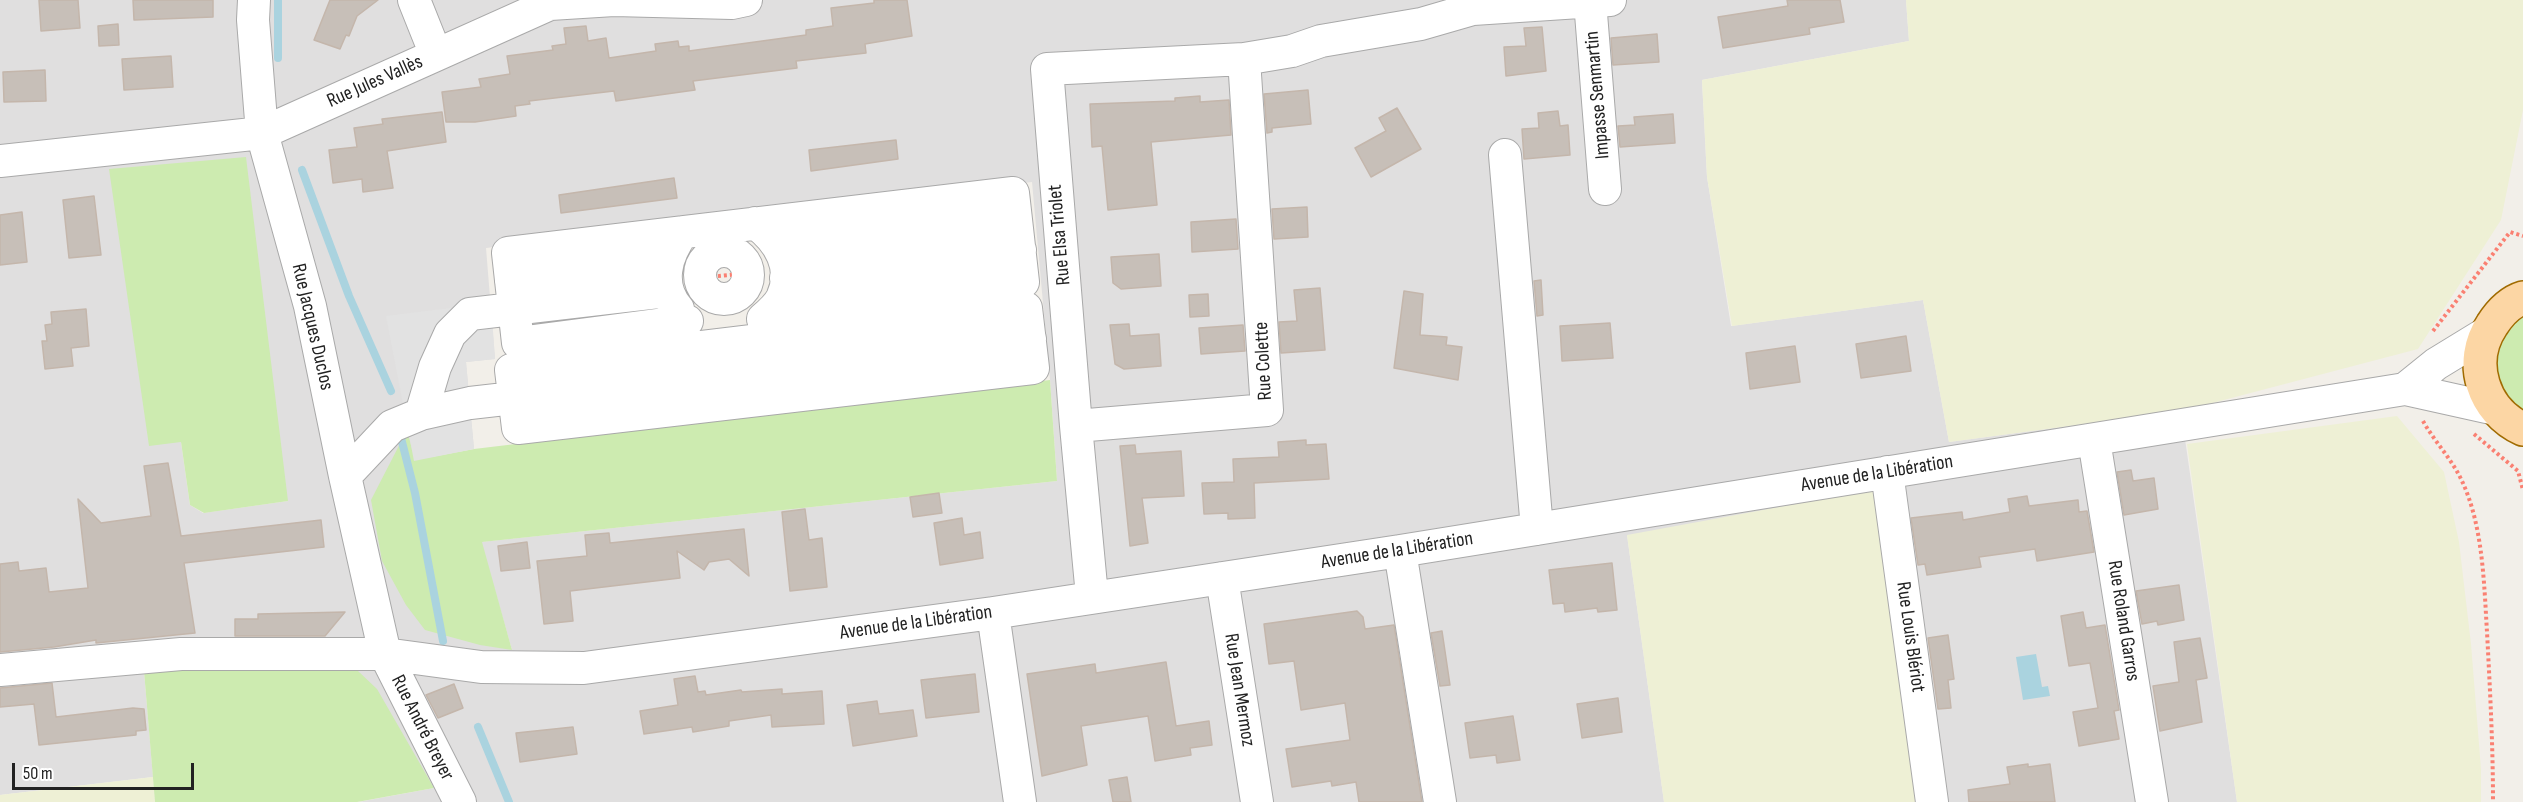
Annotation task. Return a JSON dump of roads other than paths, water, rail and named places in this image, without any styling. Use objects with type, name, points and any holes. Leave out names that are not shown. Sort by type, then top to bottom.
[{"type":"main road","points":[[2523,298],[2499,314],[2486,334],[2480,353],[2480,372],[2485,392],[2495,409],[2512,424],[2523,429]]},
{"type":"street","name":"Rue Jacques Duclos","points":[[254,0],[253,20],[262,133],[310,306],[385,654]]},
{"type":"street","points":[[414,0],[436,55]]},
{"type":"street","name":"Rue Jules Vallès","points":[[0,161],[262,133],[550,4],[614,0],[732,3],[746,0]]},
{"type":"street","name":"Rue Elsa Triolet","points":[[1092,597],[1047,69],[1244,59],[1292,51],[1321,41],[1421,24],[1443,9],[1600,1]]},
{"type":"street","name":"Impasse Senmartin","points":[[1600,1],[1605,189]]},
{"type":"street","name":"Rue Colette","points":[[1076,426],[1267,410],[1244,59]]},
{"type":"street","points":[[1505,155],[1537,529]]},
{"type":"street","points":[[687,321],[674,305],[667,278],[670,250],[720,246],[1013,193],[1023,282],[774,309]]},
{"type":"street","points":[[720,246],[704,290],[729,311],[763,319],[782,300],[785,266],[770,234],[720,246],[508,253],[518,343],[687,321],[702,326],[729,311]]},
{"type":"street","points":[[421,414],[435,367],[450,334],[470,314],[513,295],[667,278],[720,246],[785,266],[1018,236]]},
{"type":"street","points":[[2405,389],[2436,364],[2486,334]]},
{"type":"street","points":[[345,476],[392,426],[421,414],[470,403],[1030,339]]},
{"type":"street","points":[[2405,389],[2495,409]]},
{"type":"street","name":"Avenue de la Libération","points":[[0,670],[181,654],[385,654],[481,667],[584,668],[993,613],[1400,551],[2405,389]]},
{"type":"street","name":"Rue Roland Garros","points":[[2094,440],[2152,802]]},
{"type":"street","name":"Rue Louis Blériot","points":[[1887,472],[1932,802]]},
{"type":"street","points":[[1400,551],[1440,802]]},
{"type":"street","name":"Rue Jean Mermoz","points":[[1221,578],[1257,802]]},
{"type":"street","points":[[993,613],[1020,802]]},
{"type":"street","name":"Rue André Breyer","points":[[385,654],[460,802]]},
{"type":"water","points":[[2036,654],[2042,687],[2048,686],[2050,696],[2023,700],[2016,657]]},
{"type":"waterway","points":[[278,0],[278,58]]},
{"type":"waterway","points":[[302,170],[349,296],[391,391]]},
{"type":"waterway","points":[[401,438],[415,493],[443,641]]},
{"type":"waterway","points":[[478,727],[509,802]]}]
